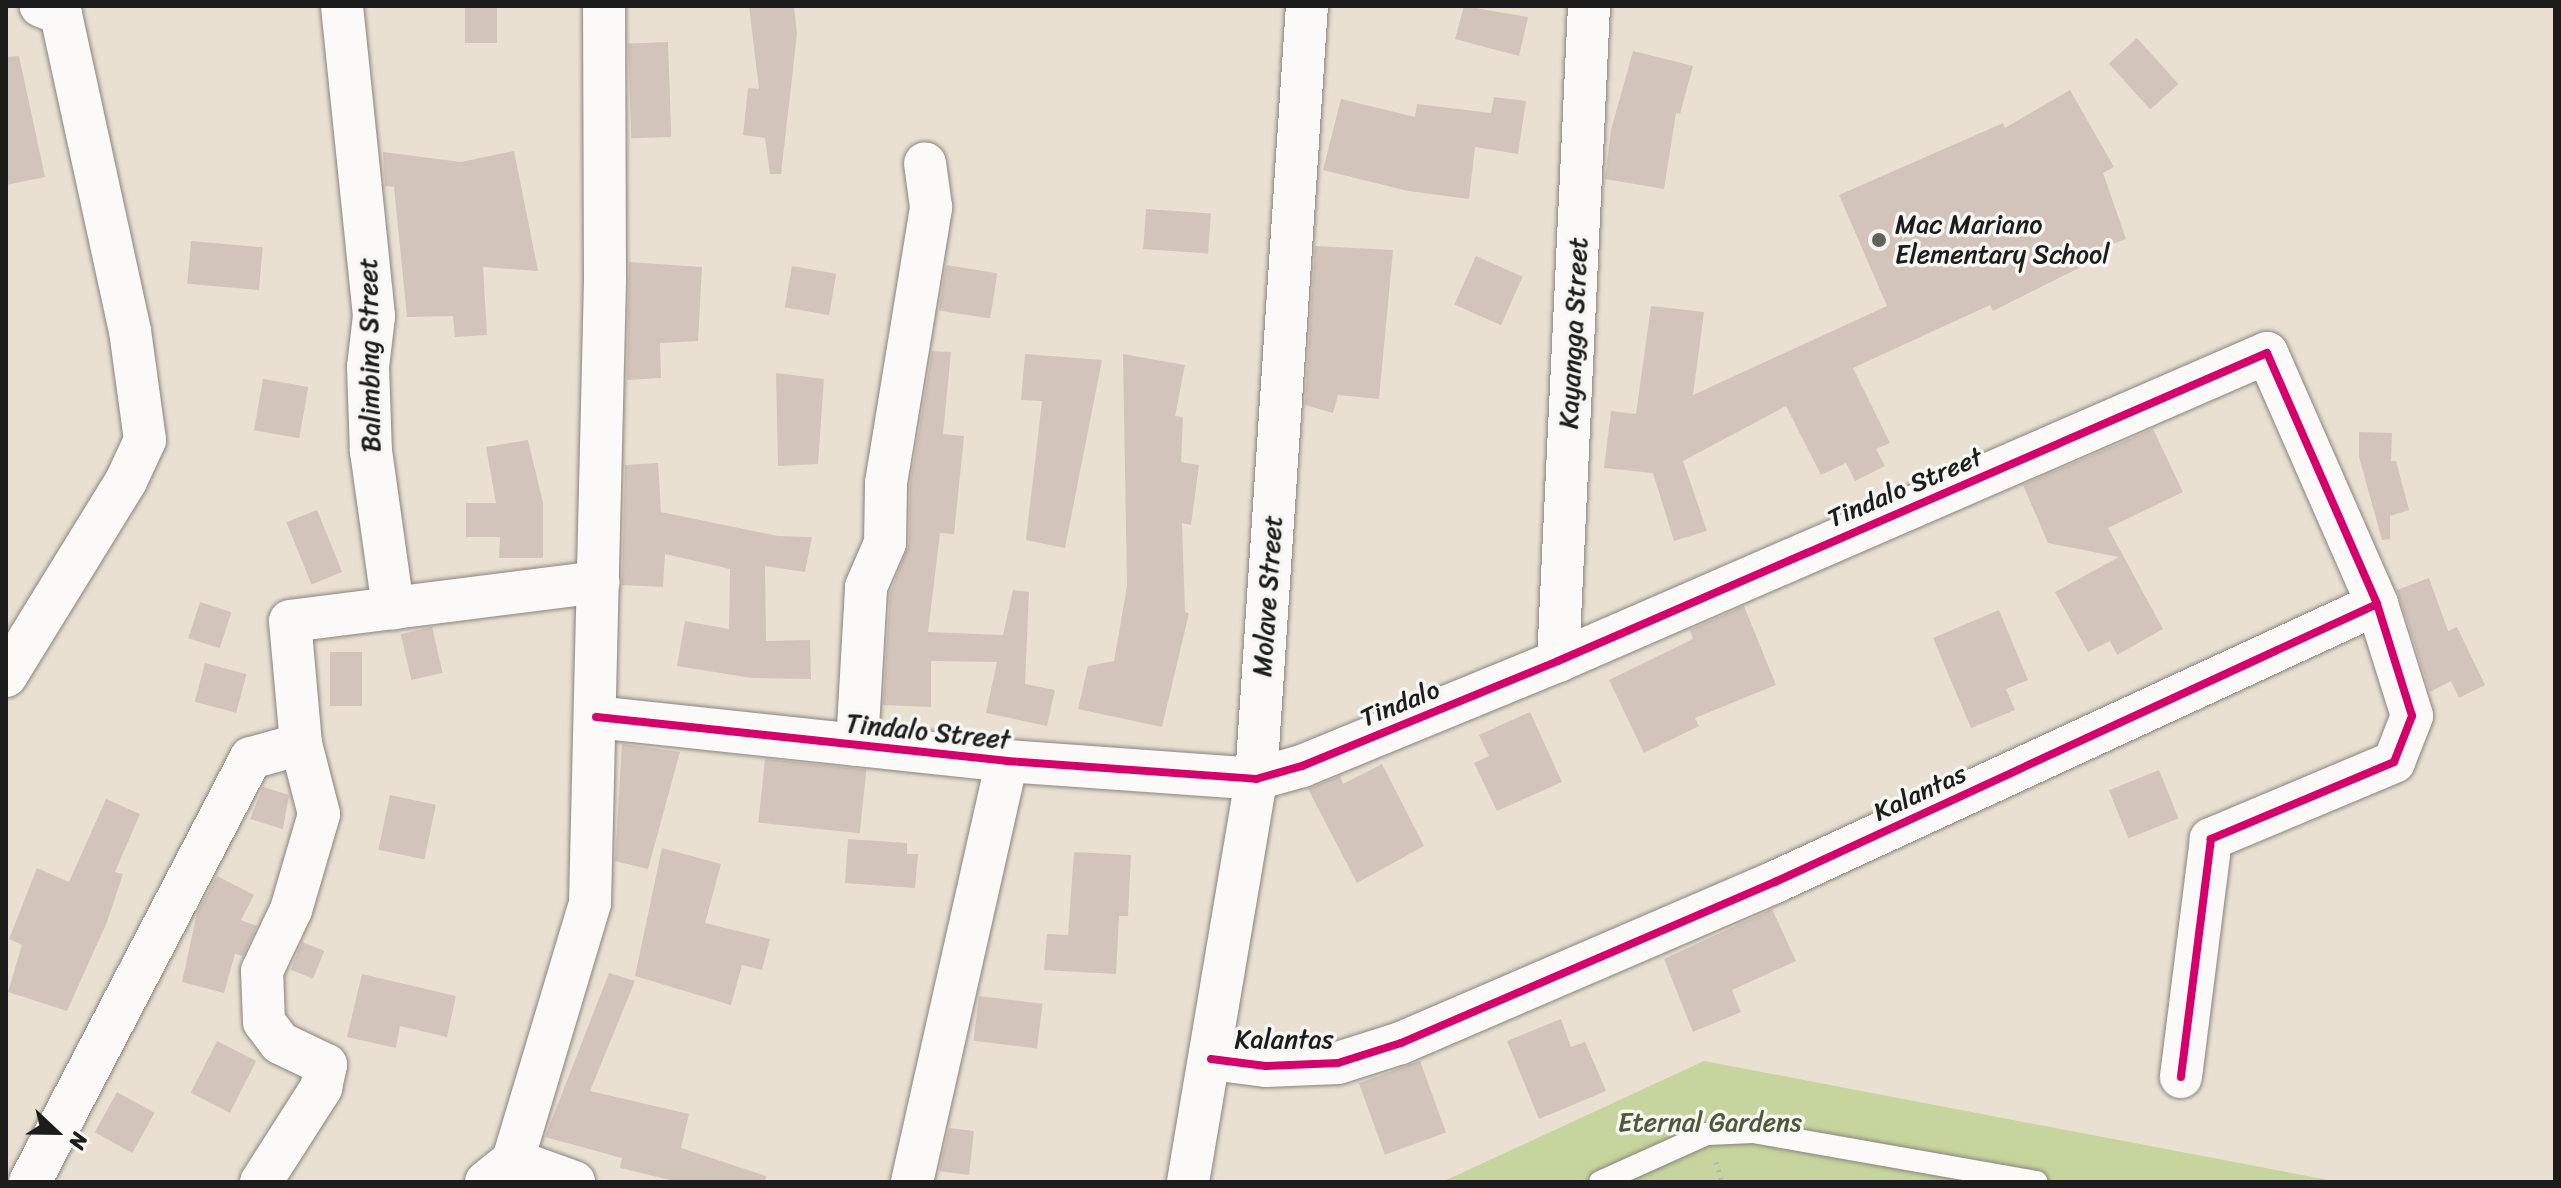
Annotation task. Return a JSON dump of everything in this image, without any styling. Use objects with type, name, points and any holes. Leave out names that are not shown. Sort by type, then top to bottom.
[{"type":"street","points":[[6,676],[126,481],[145,440],[130,331],[61,14],[41,6]]},
{"type":"street","name":"Balimbing Street","points":[[342,6],[374,316],[368,367],[371,451],[393,608]]},
{"type":"street","points":[[574,1182],[500,1171],[590,903],[599,582],[604,6]]},
{"type":"street","name":"Molave Street","points":[[1188,1182],[1256,779],[1307,6]]},
{"type":"street","name":"Kayangga Street","points":[[1558,661],[1589,6]]},
{"type":"street","points":[[857,745],[866,587],[885,543],[886,483],[931,207],[925,163]]},
{"type":"street","name":"Tindalo Street","points":[[1558,661],[2267,353],[2377,604]]},
{"type":"street","points":[[261,1182],[321,1088],[326,1065],[280,1043],[264,1022],[262,971],[291,910],[319,814],[301,744],[290,621],[599,582]]},
{"type":"street","points":[[2181,1077],[2211,839],[2394,762],[2412,716],[2377,604]]},
{"type":"street","name":"Kalantas","points":[[1211,1059],[1266,1066],[1338,1063],[1401,1043],[1775,882],[2377,604]]},
{"type":"street","name":"Tindalo","points":[[1256,779],[1302,766],[1558,661]]},
{"type":"street","name":"Tindalo Street","points":[[596,717],[1007,761],[1256,779]]},
{"type":"street","points":[[30,1182],[251,758],[301,744]]},
{"type":"street","points":[[912,1182],[1007,761]]},
{"type":"lane","points":[[1600,1182],[1707,1134],[1753,1132],[1971,1176],[2037,1182]]},
{"type":"green space","name":"Eternal Gardens","points":[[1704,1061],[2339,1182],[1442,1182]]},
{"type":"building","points":[[465,6],[497,6],[497,43],[465,43]]},
{"type":"building","points":[[749,6],[794,6],[797,34],[781,174],[770,174],[765,138],[743,135],[748,88],[759,89]]},
{"type":"building","points":[[1464,6],[1528,17],[1519,56],[1455,39]]},
{"type":"building","points":[[2137,38],[2178,84],[2150,110],[2109,63]]},
{"type":"building","points":[[668,42],[671,137],[631,138],[628,43]]},
{"type":"building","points":[[1633,51],[1693,66],[1680,114],[1676,113],[1664,189],[1605,179],[1611,130]]},
{"type":"building","points":[[19,56],[45,177],[6,185],[6,57]]},
{"type":"building","points":[[2070,90],[2114,167],[2103,173],[2126,239],[2080,255],[2085,265],[1993,311],[1990,305],[1853,368],[1890,443],[1876,449],[1885,466],[1855,481],[1846,463],[1821,475],[1786,406],[1683,461],[1707,531],[1674,541],[1653,473],[1604,468],[1611,411],[1636,414],[1651,306],[1704,312],[1693,395],[1887,306],[1839,195],[2003,123],[2005,128]]},
{"type":"building","points":[[1494,97],[1526,101],[1518,154],[1475,147],[1469,199],[1408,191],[1323,170],[1341,99],[1415,117],[1417,104],[1491,113]]},
{"type":"building","points":[[514,151],[538,271],[483,267],[487,335],[455,337],[453,316],[407,317],[394,187],[385,186],[383,152],[461,162]]},
{"type":"building","points":[[1146,209],[1211,214],[1208,253],[1143,249]]},
{"type":"building","points":[[191,241],[263,247],[259,290],[187,284]]},
{"type":"building","points":[[1315,246],[1393,250],[1379,399],[1338,395],[1333,413],[1305,405]]},
{"type":"building","points":[[1476,256],[1523,277],[1501,325],[1454,304]]},
{"type":"building","points":[[629,262],[702,267],[698,341],[660,343],[661,378],[627,380]]},
{"type":"building","points":[[946,265],[997,273],[990,319],[939,310]]},
{"type":"building","points":[[792,266],[836,274],[829,315],[785,307]]},
{"type":"building","points":[[932,351],[951,352],[943,434],[964,436],[954,534],[940,533],[928,632],[1003,635],[1013,590],[1029,592],[1025,684],[1055,690],[1047,726],[986,713],[997,662],[931,661],[931,707],[883,705],[890,593],[909,544],[910,485]]},
{"type":"building","points":[[1025,354],[1102,360],[1065,548],[1026,540],[1042,401],[1021,400]]},
{"type":"building","points":[[1123,354],[1185,365],[1175,416],[1183,417],[1181,462],[1199,465],[1191,525],[1182,523],[1185,612],[1189,613],[1162,727],[1078,709],[1088,666],[1114,661],[1127,586]]},
{"type":"building","points":[[776,373],[824,379],[818,464],[778,466]]},
{"type":"building","points":[[263,379],[308,387],[299,438],[254,430]]},
{"type":"building","points":[[2153,429],[2183,492],[2108,528],[2163,629],[2117,655],[2110,641],[2088,652],[2055,592],[2119,557],[2048,543],[2023,485]]},
{"type":"building","points":[[2359,432],[2392,433],[2391,461],[2396,461],[2409,510],[2390,516],[2390,539],[2382,540],[2359,457]]},
{"type":"building","points":[[528,440],[543,503],[543,558],[499,558],[500,537],[466,537],[466,503],[496,503],[486,447]]},
{"type":"building","points":[[658,463],[661,512],[778,536],[812,537],[805,572],[765,566],[766,641],[810,640],[811,679],[752,678],[677,666],[685,621],[729,629],[730,569],[665,554],[663,587],[622,585],[625,465]]},
{"type":"building","points":[[317,510],[342,572],[312,584],[286,522]]},
{"type":"building","points":[[2429,578],[2448,631],[2457,627],[2485,685],[2459,698],[2451,681],[2430,692],[2397,590]]},
{"type":"building","points":[[200,602],[231,612],[220,648],[188,638]]},
{"type":"building","points":[[1744,606],[1776,685],[1695,718],[1699,726],[1644,753],[1609,680],[1693,639],[1690,630]]},
{"type":"building","points":[[1999,610],[2028,680],[2006,689],[2015,710],[1971,728],[1933,638]]},
{"type":"building","points":[[432,627],[443,673],[411,680],[401,634]]},
{"type":"building","points":[[330,652],[362,652],[362,706],[330,706]]},
{"type":"building","points":[[205,663],[247,674],[236,713],[195,702]]},
{"type":"building","points":[[1530,712],[1562,782],[1497,811],[1474,763],[1489,756],[1479,735]]},
{"type":"building","points":[[622,744],[680,752],[648,869],[615,861]]},
{"type":"building","points":[[765,759],[866,770],[860,833],[758,823]]},
{"type":"building","points":[[1382,764],[1424,846],[1357,883],[1308,789],[1340,776],[1343,784]]},
{"type":"building","points":[[2159,770],[2178,818],[2128,838],[2109,790]]},
{"type":"building","points":[[263,787],[289,795],[283,829],[250,819]]},
{"type":"building","points":[[390,795],[436,805],[424,860],[378,850]]},
{"type":"building","points":[[106,799],[140,814],[115,872],[123,874],[107,922],[67,1011],[8,992],[22,945],[9,939],[37,868],[69,882]]},
{"type":"building","points":[[848,839],[907,843],[907,854],[918,854],[915,888],[845,883]]},
{"type":"building","points":[[662,848],[721,864],[705,923],[770,939],[762,970],[742,965],[731,1005],[635,976]]},
{"type":"building","points":[[1074,852],[1131,855],[1128,916],[1119,916],[1116,974],[1044,970],[1047,934],[1068,935]]},
{"type":"building","points":[[217,876],[254,895],[241,920],[257,926],[243,956],[235,954],[224,993],[182,982],[197,913]]},
{"type":"building","points":[[1772,909],[1796,961],[1732,990],[1741,1012],[1693,1032],[1664,959]]},
{"type":"building","points":[[302,942],[324,951],[313,979],[291,970]]},
{"type":"building","points":[[609,973],[635,981],[590,1091],[689,1114],[681,1148],[766,1176],[765,1182],[679,1182],[620,1168],[622,1158],[545,1137]]},
{"type":"building","points":[[362,974],[456,996],[447,1037],[400,1026],[396,1048],[347,1037]]},
{"type":"building","points":[[979,996],[1043,1004],[1037,1048],[974,1041]]},
{"type":"building","points":[[1561,1019],[1571,1047],[1585,1042],[1606,1091],[1539,1119],[1507,1041]]},
{"type":"building","points":[[217,1041],[256,1061],[230,1113],[191,1093]]},
{"type":"building","points":[[1420,1061],[1446,1132],[1385,1155],[1359,1083]]},
{"type":"building","points":[[117,1092],[155,1113],[132,1153],[95,1132]]},
{"type":"building","points":[[949,1128],[974,1131],[969,1175],[939,1171]]},
{"type":"cycle path","points":[[596,717],[1007,761],[1256,779],[1302,766],[1558,661],[2267,353],[2377,604],[2412,716],[2394,762],[2211,839],[2181,1077]]},
{"type":"cycle path","points":[[1211,1059],[1266,1066],[1338,1063],[1401,1043],[1775,882],[2377,604]]},
{"type":"place","name":"Mac Mariano Elementary School","points":[[1879,240]]}]
